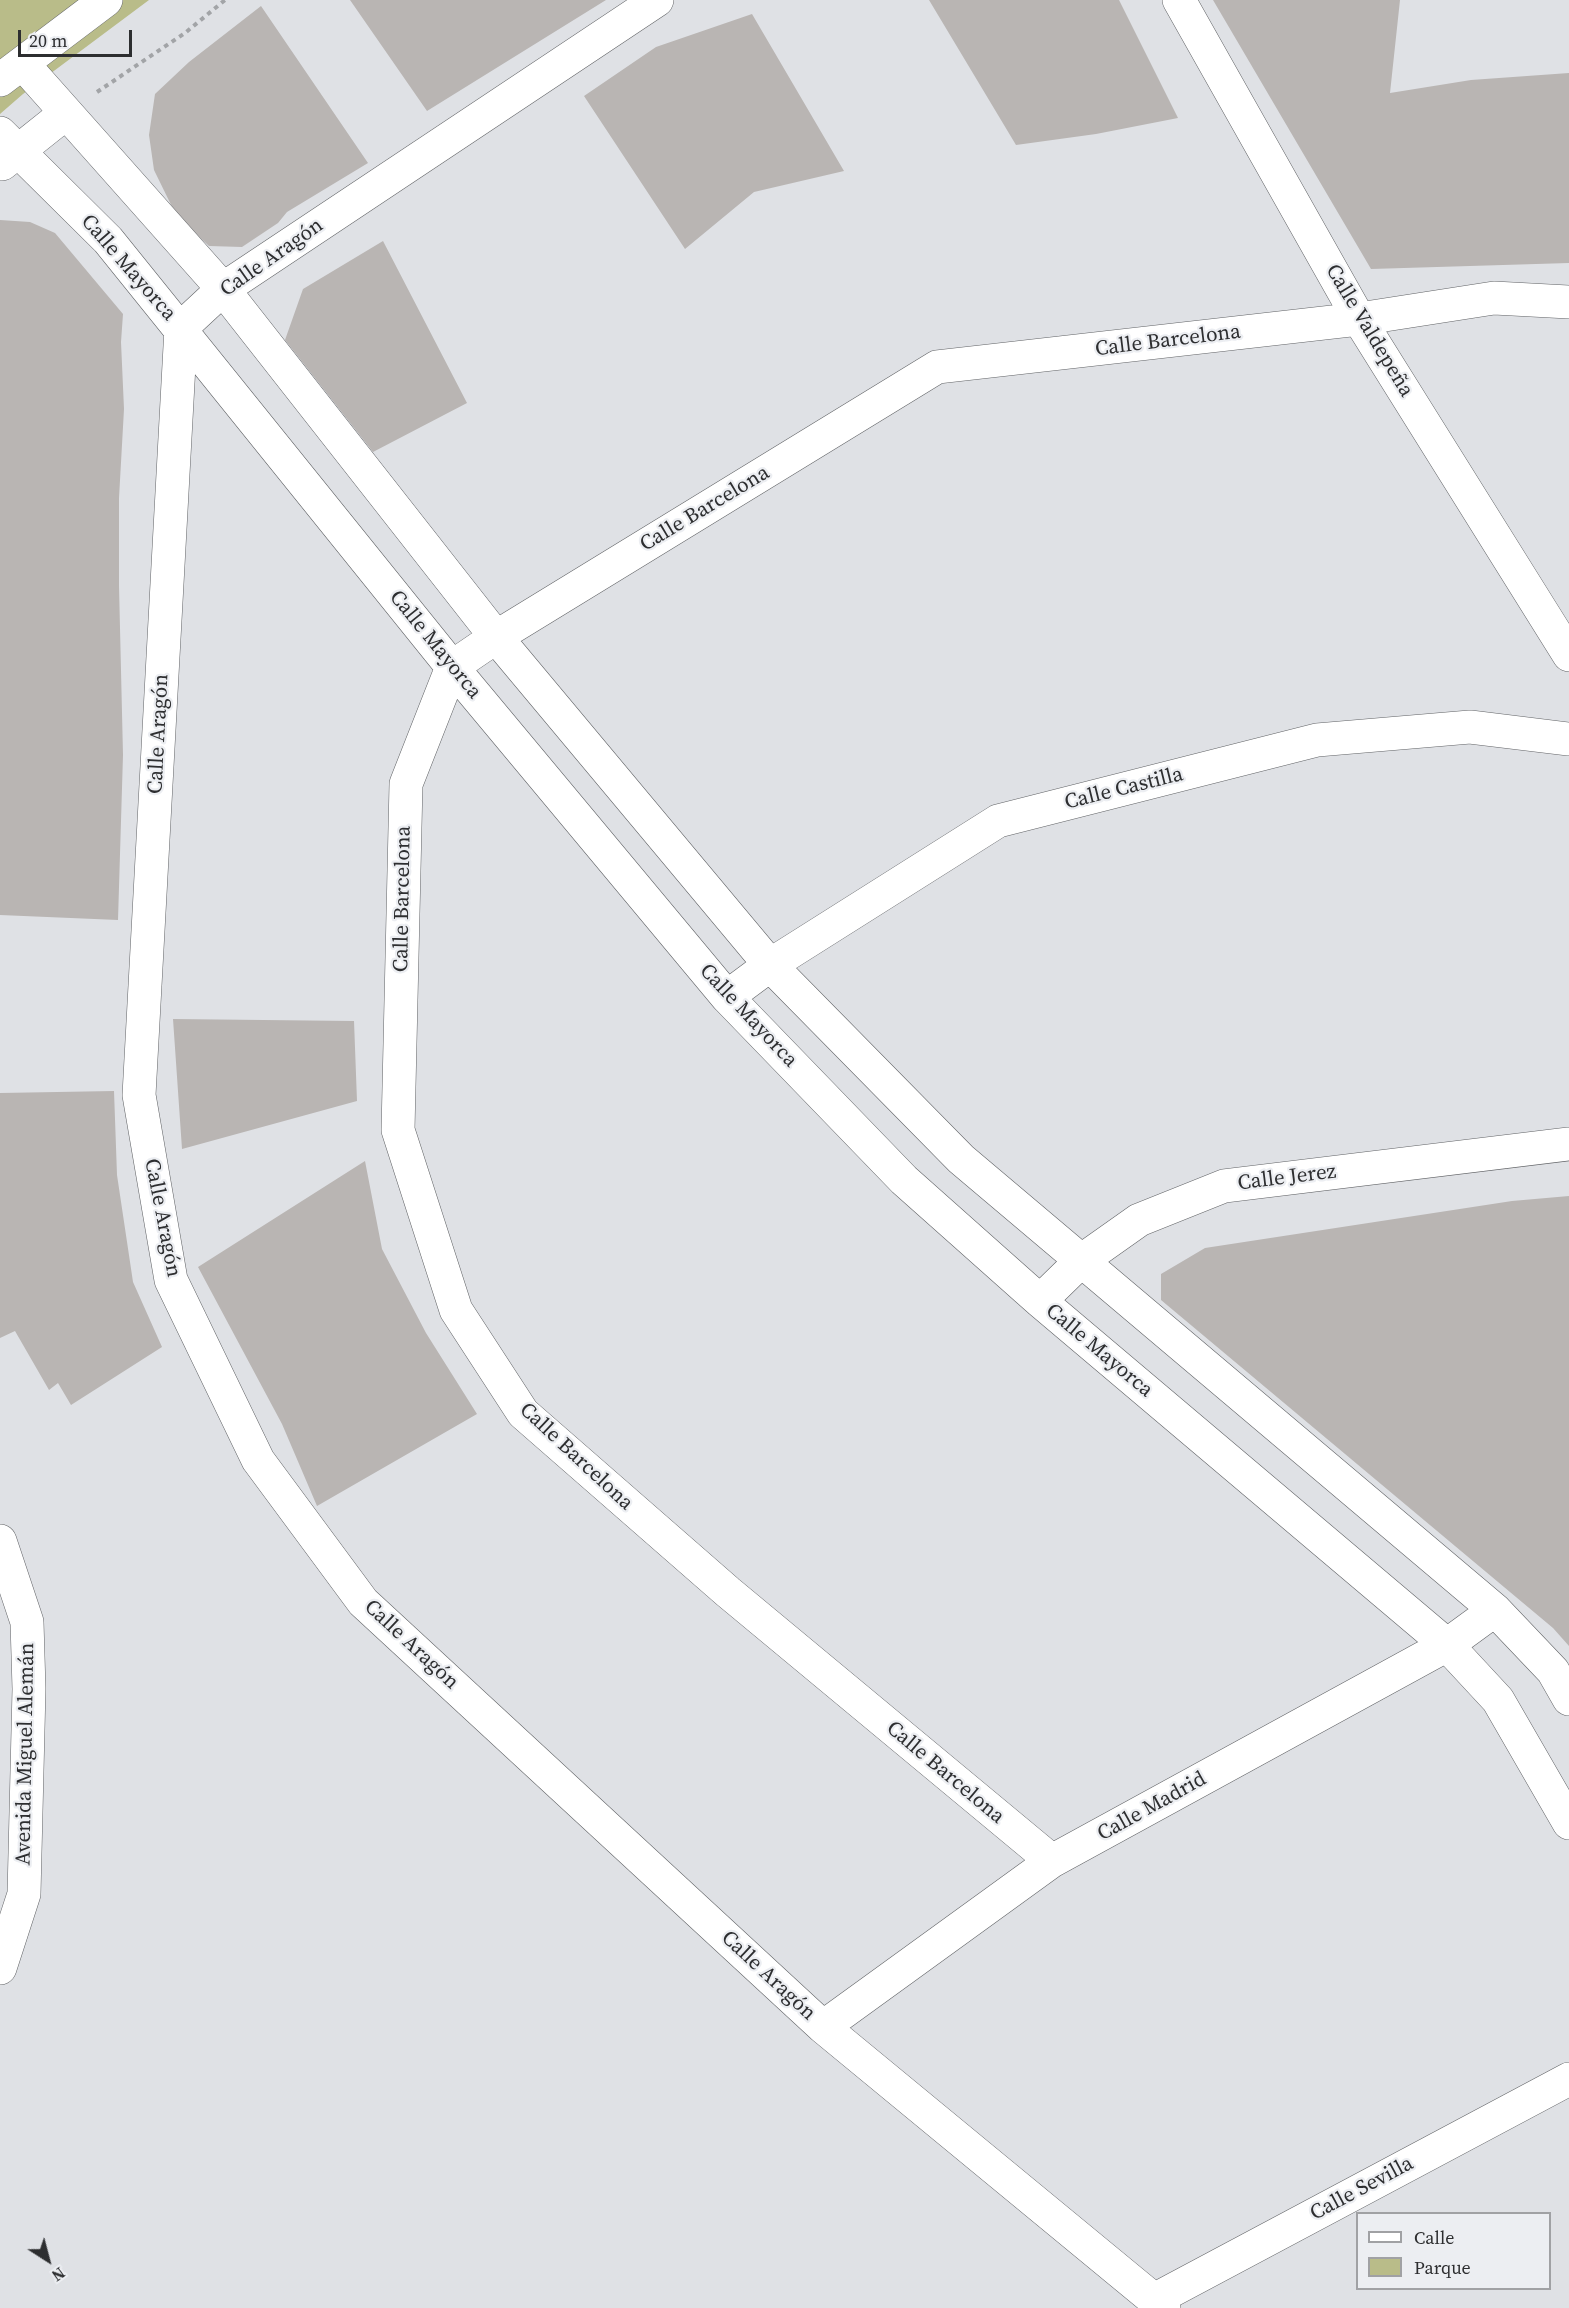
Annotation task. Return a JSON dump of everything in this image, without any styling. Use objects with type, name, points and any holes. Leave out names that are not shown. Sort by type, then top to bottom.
[{"type":"street","points":[[106,0],[11,72],[66,113],[223,289],[496,637],[770,965],[961,1159],[1495,1610],[1553,1671],[1569,1699]]},
{"type":"street","name":"Calle Aragón","points":[[657,0],[223,289],[181,328],[139,1095],[171,1280],[258,1460],[363,1602],[823,2027],[1159,2304]]},
{"type":"street","name":"Calle Valdepeña","points":[[1179,0],[1359,319],[1569,655]]},
{"type":"street","points":[[6,150],[66,113]]},
{"type":"street","name":"Calle Mayorca","points":[[6,150],[108,240],[452,667],[727,997],[904,1180],[1040,1301],[1447,1645],[1498,1700],[1569,1823]]},
{"type":"street","name":"Calle Barcelona","points":[[1052,1861],[728,1592],[523,1413],[456,1310],[398,1130],[406,784],[452,667],[496,637],[937,367],[1359,319],[1494,298],[1569,302]]},
{"type":"street","name":"Calle Castilla","points":[[727,997],[770,965],[998,821],[1317,740],[1470,727],[1569,739]]},
{"type":"street","name":"Calle Jerez","points":[[1040,1301],[1081,1261],[1139,1220],[1224,1186],[1569,1144]]},
{"type":"street","name":"Avenida Miguel Alemán","points":[[0,1541],[27,1622],[29,1689],[24,1894],[0,1968]]},
{"type":"street","name":"Calle Madrid","points":[[823,2027],[1052,1861],[1447,1645],[1495,1610]]},
{"type":"street","name":"Calle Sevilla","points":[[1159,2304],[1569,2079]]},
{"type":"path","points":[[66,113],[185,33],[225,0]]},
{"type":"green space","points":[[0,0],[149,0],[23,94],[0,114]]},
{"type":"building","points":[[350,0],[606,0],[427,111]]},
{"type":"building","points":[[929,0],[1119,0],[1178,118],[1096,134],[1016,145]]},
{"type":"building","points":[[1213,0],[1400,0],[1390,93],[1471,80],[1569,73],[1569,263],[1371,269]]},
{"type":"building","points":[[261,6],[368,163],[287,212],[278,223],[242,247],[209,246],[176,215],[154,170],[149,135],[155,94],[189,62]]},
{"type":"building","points":[[752,14],[844,171],[754,192],[685,249],[584,96],[656,47]]},
{"type":"building","points":[[0,220],[30,222],[55,233],[123,314],[121,342],[124,409],[119,498],[119,586],[123,755],[118,920],[0,915]]},
{"type":"building","points":[[383,241],[467,403],[373,452],[285,340],[303,289]]},
{"type":"building","points":[[173,1019],[354,1021],[357,1101],[182,1149]]},
{"type":"building","points":[[114,1091],[117,1175],[133,1282],[162,1347],[71,1405],[58,1383],[49,1390],[15,1331],[0,1338],[0,1093]]},
{"type":"building","points":[[365,1161],[382,1249],[426,1333],[477,1414],[317,1506],[282,1424],[198,1267]]},
{"type":"building","points":[[1569,1196],[1569,1646],[1553,1628],[1161,1300],[1161,1274],[1205,1248],[1512,1201]]}]
